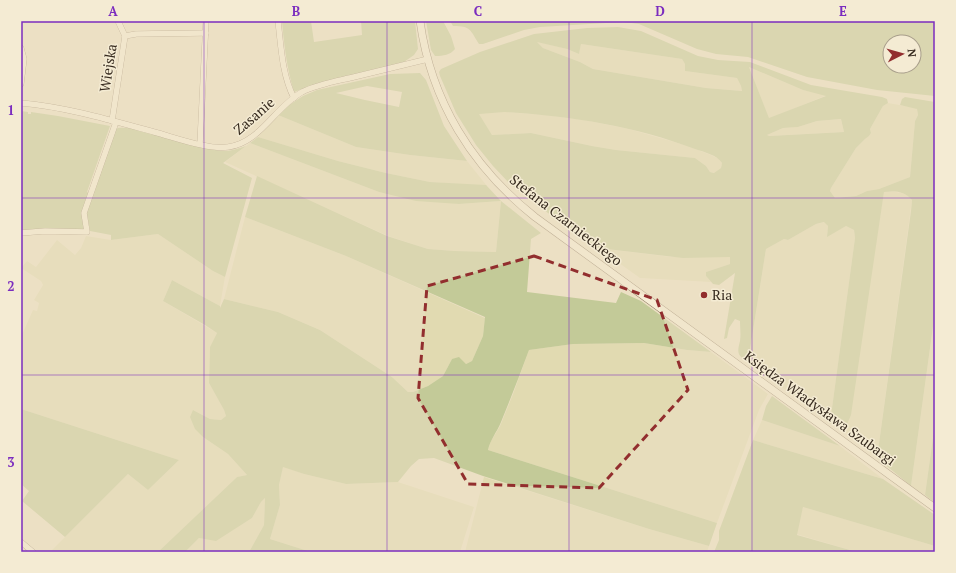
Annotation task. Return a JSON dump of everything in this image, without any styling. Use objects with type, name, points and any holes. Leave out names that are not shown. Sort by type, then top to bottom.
[{"type":"street","name":"Wiejska","points":[[21,233],[45,231],[87,232],[84,213],[114,121],[125,36],[118,21]]},
{"type":"street","points":[[200,144],[206,21]]},
{"type":"street","points":[[278,21],[286,77],[294,98]]},
{"type":"street","name":"Stefana Czarnieckiego","points":[[420,21],[428,59],[442,100],[453,122],[479,162],[499,185],[536,216],[690,329]]},
{"type":"street","points":[[125,36],[136,34],[206,33]]},
{"type":"street","points":[[21,48],[24,59],[21,84]]},
{"type":"street","name":"Zasanie","points":[[21,103],[59,108],[200,144],[226,148],[246,142],[279,110],[302,92],[324,84],[428,59]]},
{"type":"street","name":"Księdza Władysława Szubargi","points":[[690,329],[935,508]]},
{"type":"street","points":[[21,542],[33,552]]},
{"type":"highlighted area","points":[[534,256],[657,300],[688,390],[599,488],[468,484],[418,398],[427,286]]},
{"type":"shaded area","points":[[535,41],[567,49],[579,54],[581,44],[682,59],[685,64],[685,71],[737,78],[742,91],[706,88],[593,69],[580,62],[543,48]]},
{"type":"shaded area","points":[[749,67],[803,90],[827,95],[769,119]]},
{"type":"shaded area","points":[[888,103],[917,108],[918,115],[915,121],[910,177],[856,196],[835,198],[830,191],[831,188],[856,148],[869,136],[871,133],[870,129],[883,106]]},
{"type":"shaded area","points":[[506,112],[584,120],[629,129],[685,145],[711,155],[719,159],[722,163],[721,168],[715,173],[710,172],[706,166],[695,158],[616,150],[531,133],[492,135],[478,113]]},
{"type":"shaded area","points":[[278,115],[356,147],[467,161],[487,186],[430,182],[386,173],[338,161],[258,137]]},
{"type":"shaded area","points":[[841,119],[844,132],[767,136],[783,128],[798,127],[817,121]]},
{"type":"shaded area","points":[[250,143],[379,192],[459,204],[501,201],[496,252],[428,249],[388,236],[225,162]]},
{"type":"shaded area","points":[[884,192],[906,194],[912,200],[877,458],[842,429],[847,424]]},
{"type":"shaded area","points":[[245,217],[346,256],[485,318],[483,336],[472,361],[466,364],[452,359],[443,376],[428,386],[413,392],[408,392],[392,377],[320,330],[278,312],[224,299]]},
{"type":"shaded area","points":[[825,222],[828,226],[827,236],[846,226],[854,230],[855,238],[830,423],[748,362],[766,249],[784,239],[788,240],[816,224]]},
{"type":"shaded area","points":[[158,234],[213,271],[225,277],[220,306],[172,280],[163,301],[217,333],[210,348],[209,383],[226,416],[221,420],[210,419],[193,410],[203,437],[228,454],[247,475],[237,477],[158,552],[50,552],[128,474],[148,490],[179,460],[21,409],[21,337],[33,310],[37,311],[39,303],[34,300],[43,285],[41,281],[21,268],[27,261],[36,267],[57,240],[75,255],[81,248],[86,236],[111,240]]},
{"type":"shaded area","points":[[598,248],[672,257],[730,257],[730,264],[706,272],[706,276],[711,282],[640,278]]},
{"type":"shaded area","points":[[935,312],[935,422],[925,495],[911,486]]},
{"type":"shaded area","points":[[644,343],[687,350],[711,352],[768,394],[759,410],[717,523],[488,450],[490,443],[500,426],[529,350],[573,344]]},
{"type":"shaded area","points":[[762,420],[840,446],[883,479],[753,440]]},
{"type":"shaded area","points":[[283,466],[304,474],[346,484],[398,482],[474,507],[460,552],[311,552],[270,539],[280,505],[279,485]]},
{"type":"shaded area","points":[[484,477],[649,529],[709,546],[707,552],[465,552]]},
{"type":"shaded area","points":[[265,498],[264,525],[249,552],[185,552],[199,538],[216,540],[252,518]]},
{"type":"shaded area","points":[[803,507],[935,546],[935,552],[857,552],[796,534]]},
{"type":"green space","points":[[282,21],[311,21],[314,42],[362,35],[361,21],[415,21],[418,49],[414,55],[404,62],[319,83],[294,92],[289,75]]},
{"type":"green space","points":[[426,21],[443,21],[451,36],[455,49],[451,53],[435,56],[431,50]]},
{"type":"green space","points":[[450,21],[935,21],[935,96],[877,90],[807,77],[748,57],[716,54],[697,49],[639,24],[623,22],[540,27],[524,30],[483,44],[479,44],[472,32],[463,27],[453,26]]},
{"type":"green space","points":[[618,27],[641,31],[698,56],[718,60],[750,62],[811,85],[887,99],[888,103],[883,106],[870,129],[871,133],[856,148],[831,188],[830,191],[835,198],[856,196],[910,177],[915,121],[918,115],[917,109],[900,105],[902,99],[905,97],[935,102],[935,312],[911,486],[877,458],[912,200],[900,192],[884,192],[851,415],[847,424],[842,429],[830,423],[855,238],[854,230],[846,226],[827,237],[828,226],[824,222],[816,224],[788,240],[784,239],[766,249],[748,362],[740,355],[738,348],[740,341],[740,321],[735,319],[729,328],[727,338],[724,339],[735,273],[719,285],[713,284],[706,276],[706,272],[730,264],[730,257],[683,258],[598,248],[538,206],[509,183],[476,145],[456,113],[440,76],[439,72],[441,69],[480,52],[534,34],[587,28]],"holes":[[[537,42],[567,49],[579,54],[581,44],[682,59],[685,64],[685,71],[737,78],[742,91],[706,88],[593,69],[580,62],[543,48]],[[749,67],[803,90],[826,96],[769,118]],[[505,112],[554,116],[626,128],[710,154],[720,160],[722,163],[721,168],[714,173],[710,172],[706,166],[695,158],[616,150],[531,133],[492,135],[479,114]],[[841,119],[844,132],[767,135],[783,128],[798,127],[817,121]]]},
{"type":"green space","points":[[420,73],[426,80],[444,126],[467,161],[356,147],[278,115],[286,107],[303,96],[317,90],[390,74]],"holes":[[[367,86],[402,92],[399,107],[336,93]]]},
{"type":"green space","points":[[21,111],[28,112],[28,114],[31,114],[31,112],[110,126],[87,192],[92,194],[115,129],[135,129],[150,132],[214,150],[228,151],[246,146],[223,163],[252,178],[225,277],[213,271],[158,234],[111,240],[111,235],[90,231],[87,215],[85,230],[21,230]]},
{"type":"green space","points":[[258,137],[338,161],[386,173],[430,182],[486,185],[501,201],[459,204],[416,201],[379,192],[250,143]]},
{"type":"green space","points":[[257,176],[387,236],[428,249],[496,252],[501,201],[541,233],[531,239],[527,292],[616,303],[621,292],[641,301],[711,352],[687,350],[644,343],[573,344],[529,350],[505,413],[488,450],[717,523],[709,546],[649,529],[483,476],[434,458],[419,459],[398,482],[346,484],[304,474],[283,467],[279,485],[280,505],[270,539],[311,552],[249,552],[264,525],[265,498],[252,518],[216,541],[199,538],[185,552],[158,552],[237,477],[247,475],[228,454],[203,437],[195,429],[190,417],[193,410],[210,419],[221,420],[226,416],[209,383],[210,347],[217,333],[163,301],[172,280],[220,306],[220,308],[224,299],[278,312],[320,330],[392,377],[408,392],[413,392],[428,386],[443,376],[452,359],[459,357],[466,364],[472,361],[483,336],[485,317],[346,256],[245,217]]},
{"type":"green space","points":[[772,396],[840,446],[762,420],[766,406]]},
{"type":"green space","points":[[21,409],[179,460],[148,490],[128,474],[65,537],[22,501],[29,491],[21,484]]},
{"type":"green space","points":[[935,423],[935,503],[925,495]]},
{"type":"green space","points":[[753,440],[883,479],[935,515],[935,546],[803,507],[797,535],[857,552],[714,552],[719,540],[719,531]]},
{"type":"place","name":"Ria","points":[[704,295]]}]
